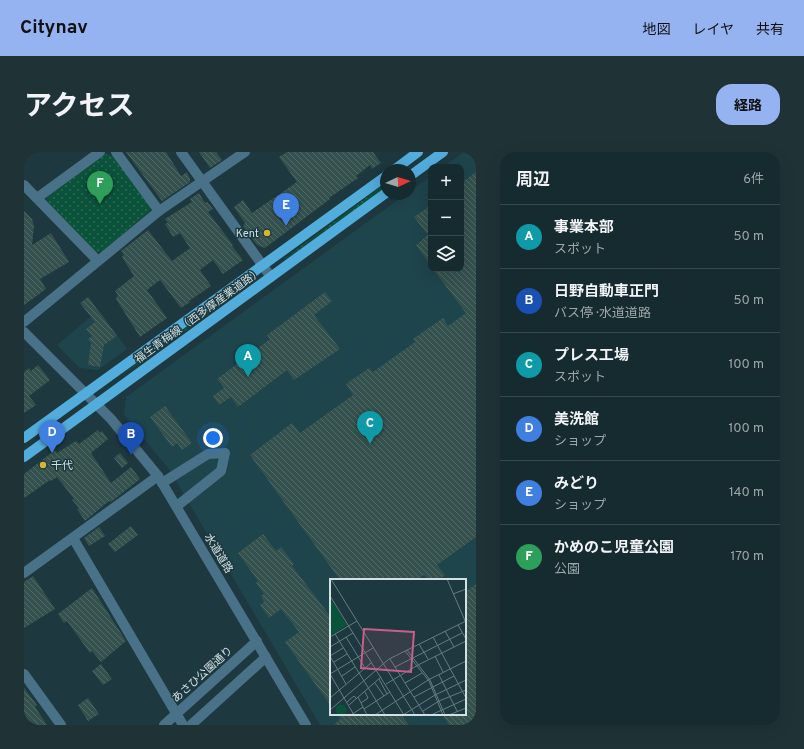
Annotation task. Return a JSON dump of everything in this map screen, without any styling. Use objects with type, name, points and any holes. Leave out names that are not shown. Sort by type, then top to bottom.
[{"type":"main road","points":[[402,164],[418,152]]},
{"type":"main road","points":[[416,172],[443,152]]},
{"type":"main road","name":"福生青梅線（西多摩産業道路）","points":[[24,438],[380,180]]},
{"type":"main road","name":"福生青梅線（西多摩産業道路）","points":[[24,457],[380,198]]},
{"type":"street","points":[[37,198],[100,152]]},
{"type":"street","points":[[116,152],[159,211]]},
{"type":"street","points":[[181,152],[271,277]]},
{"type":"street","points":[[24,322],[159,211],[245,152]]},
{"type":"street","points":[[24,185],[98,261]]},
{"type":"street","name":"水道道路","points":[[24,332],[85,394],[97,404],[132,442],[160,480],[177,506],[306,725]]},
{"type":"street","points":[[24,573],[73,538],[160,480],[208,454],[225,452],[221,471],[190,498],[177,506]]},
{"type":"street","points":[[73,538],[183,725]]},
{"type":"street","name":"あさひ公園通り","points":[[164,725],[257,641]]},
{"type":"street","points":[[191,725],[266,657]]},
{"type":"street","points":[[24,674],[61,725]]},
{"type":"shaded area","points":[[464,152],[476,152],[476,725],[320,725],[169,469],[124,415],[126,397],[398,200],[416,200],[416,187],[428,178],[428,272],[464,272],[464,164],[447,164]]},
{"type":"shaded area","points":[[99,310],[127,349],[98,370],[80,368],[57,345]]},
{"type":"green space","points":[[106,154],[116,157],[152,206],[151,210],[101,252],[96,252],[47,201],[47,197]]},
{"type":"green space","points":[[380,187],[380,191],[284,259]]},
{"type":"green space","points":[[246,283],[249,284],[248,286],[111,383]]},
{"type":"building","points":[[126,152],[166,152],[181,176],[187,172],[190,182],[162,201]]},
{"type":"building","points":[[199,152],[216,152],[222,160],[210,168]]},
{"type":"building","points":[[287,152],[373,152],[381,163],[372,169],[370,165],[356,176],[358,178],[329,198],[330,199],[265,248],[257,245],[243,226],[245,223],[234,207],[243,200],[252,213],[297,182],[279,157]]},
{"type":"building","points":[[476,172],[476,537],[437,565],[445,575],[439,579],[427,579],[424,575],[418,579],[339,579],[250,455],[292,423],[300,433],[353,395],[346,384],[369,368],[373,372],[415,342],[413,339],[443,318],[448,326],[466,313],[435,272],[464,272],[464,181]]},
{"type":"building","points":[[199,193],[205,203],[207,202],[213,209],[208,212],[243,260],[223,274],[213,260],[200,270],[211,286],[181,308],[160,280],[147,290],[167,318],[140,337],[116,299],[118,295],[115,291],[134,276],[122,257],[124,255],[121,251],[148,230],[172,261],[190,248],[180,233],[173,237],[165,224],[168,223],[165,219],[192,202],[190,199]]},
{"type":"building","points":[[428,207],[428,235],[414,217]]},
{"type":"building","points":[[24,211],[32,219],[34,226],[32,245],[51,233],[69,262],[40,279],[46,289],[24,305]]},
{"type":"building","points":[[428,235],[428,262],[416,245]]},
{"type":"building","points":[[325,292],[332,301],[314,315],[340,349],[294,380],[287,370],[238,407],[231,397],[219,405],[213,396],[224,388],[217,379],[270,339],[267,335]]},
{"type":"building","points":[[88,297],[117,336],[104,345],[100,367],[88,365],[91,343],[88,339],[92,336],[86,329],[95,322],[80,303]]},
{"type":"building","points":[[38,365],[50,380],[29,396],[36,405],[24,413],[24,372],[29,368],[31,371]]},
{"type":"building","points":[[165,406],[192,443],[182,450],[177,443],[172,447],[150,417]]},
{"type":"building","points":[[98,430],[100,433],[102,431],[108,439],[91,453],[111,483],[131,467],[140,479],[111,502],[109,501],[85,521],[77,509],[79,508],[72,500],[74,499],[57,477],[51,481],[50,480],[24,498],[24,474],[55,450],[57,453],[76,441],[79,444]]},
{"type":"building","points":[[120,453],[128,463],[122,468],[114,458]]},
{"type":"building","points":[[131,526],[138,535],[115,552],[108,544]]},
{"type":"building","points":[[99,527],[105,536],[89,546],[84,538]]},
{"type":"building","points":[[263,534],[276,551],[281,547],[294,564],[292,566],[330,616],[330,705],[285,642],[299,632],[281,609],[269,618],[260,605],[264,602],[261,596],[264,594],[256,583],[258,581],[238,553]]},
{"type":"building","points":[[33,576],[55,609],[24,628],[24,582]]},
{"type":"building","points":[[476,584],[476,725],[449,725],[443,715],[466,715],[466,591]]},
{"type":"building","points":[[92,588],[126,641],[101,662],[92,651],[90,653],[67,621],[64,623],[58,614]]},
{"type":"building","points":[[101,664],[112,679],[103,685],[92,671]]},
{"type":"building","points":[[24,688],[37,705],[35,707],[47,725],[24,725]]},
{"type":"building","points":[[88,698],[99,714],[88,721],[78,705]]},
{"type":"building","points":[[338,715],[402,715],[409,725],[334,725],[340,719]]},
{"type":"place","name":"かめのこ児童公園","points":[[100,204]]},
{"type":"place","name":"みどり","points":[[286,226]]},
{"type":"place","name":"Kent","points":[[267,233]]},
{"type":"place","name":"事業本部","points":[[248,377]]},
{"type":"place","name":"プレス工場","points":[[370,444]]},
{"type":"place","name":"美洗館","points":[[52,453]]},
{"type":"place","name":"日野自動車正門","points":[[131,455]]},
{"type":"place","name":"千代","points":[[43,465]]}]
